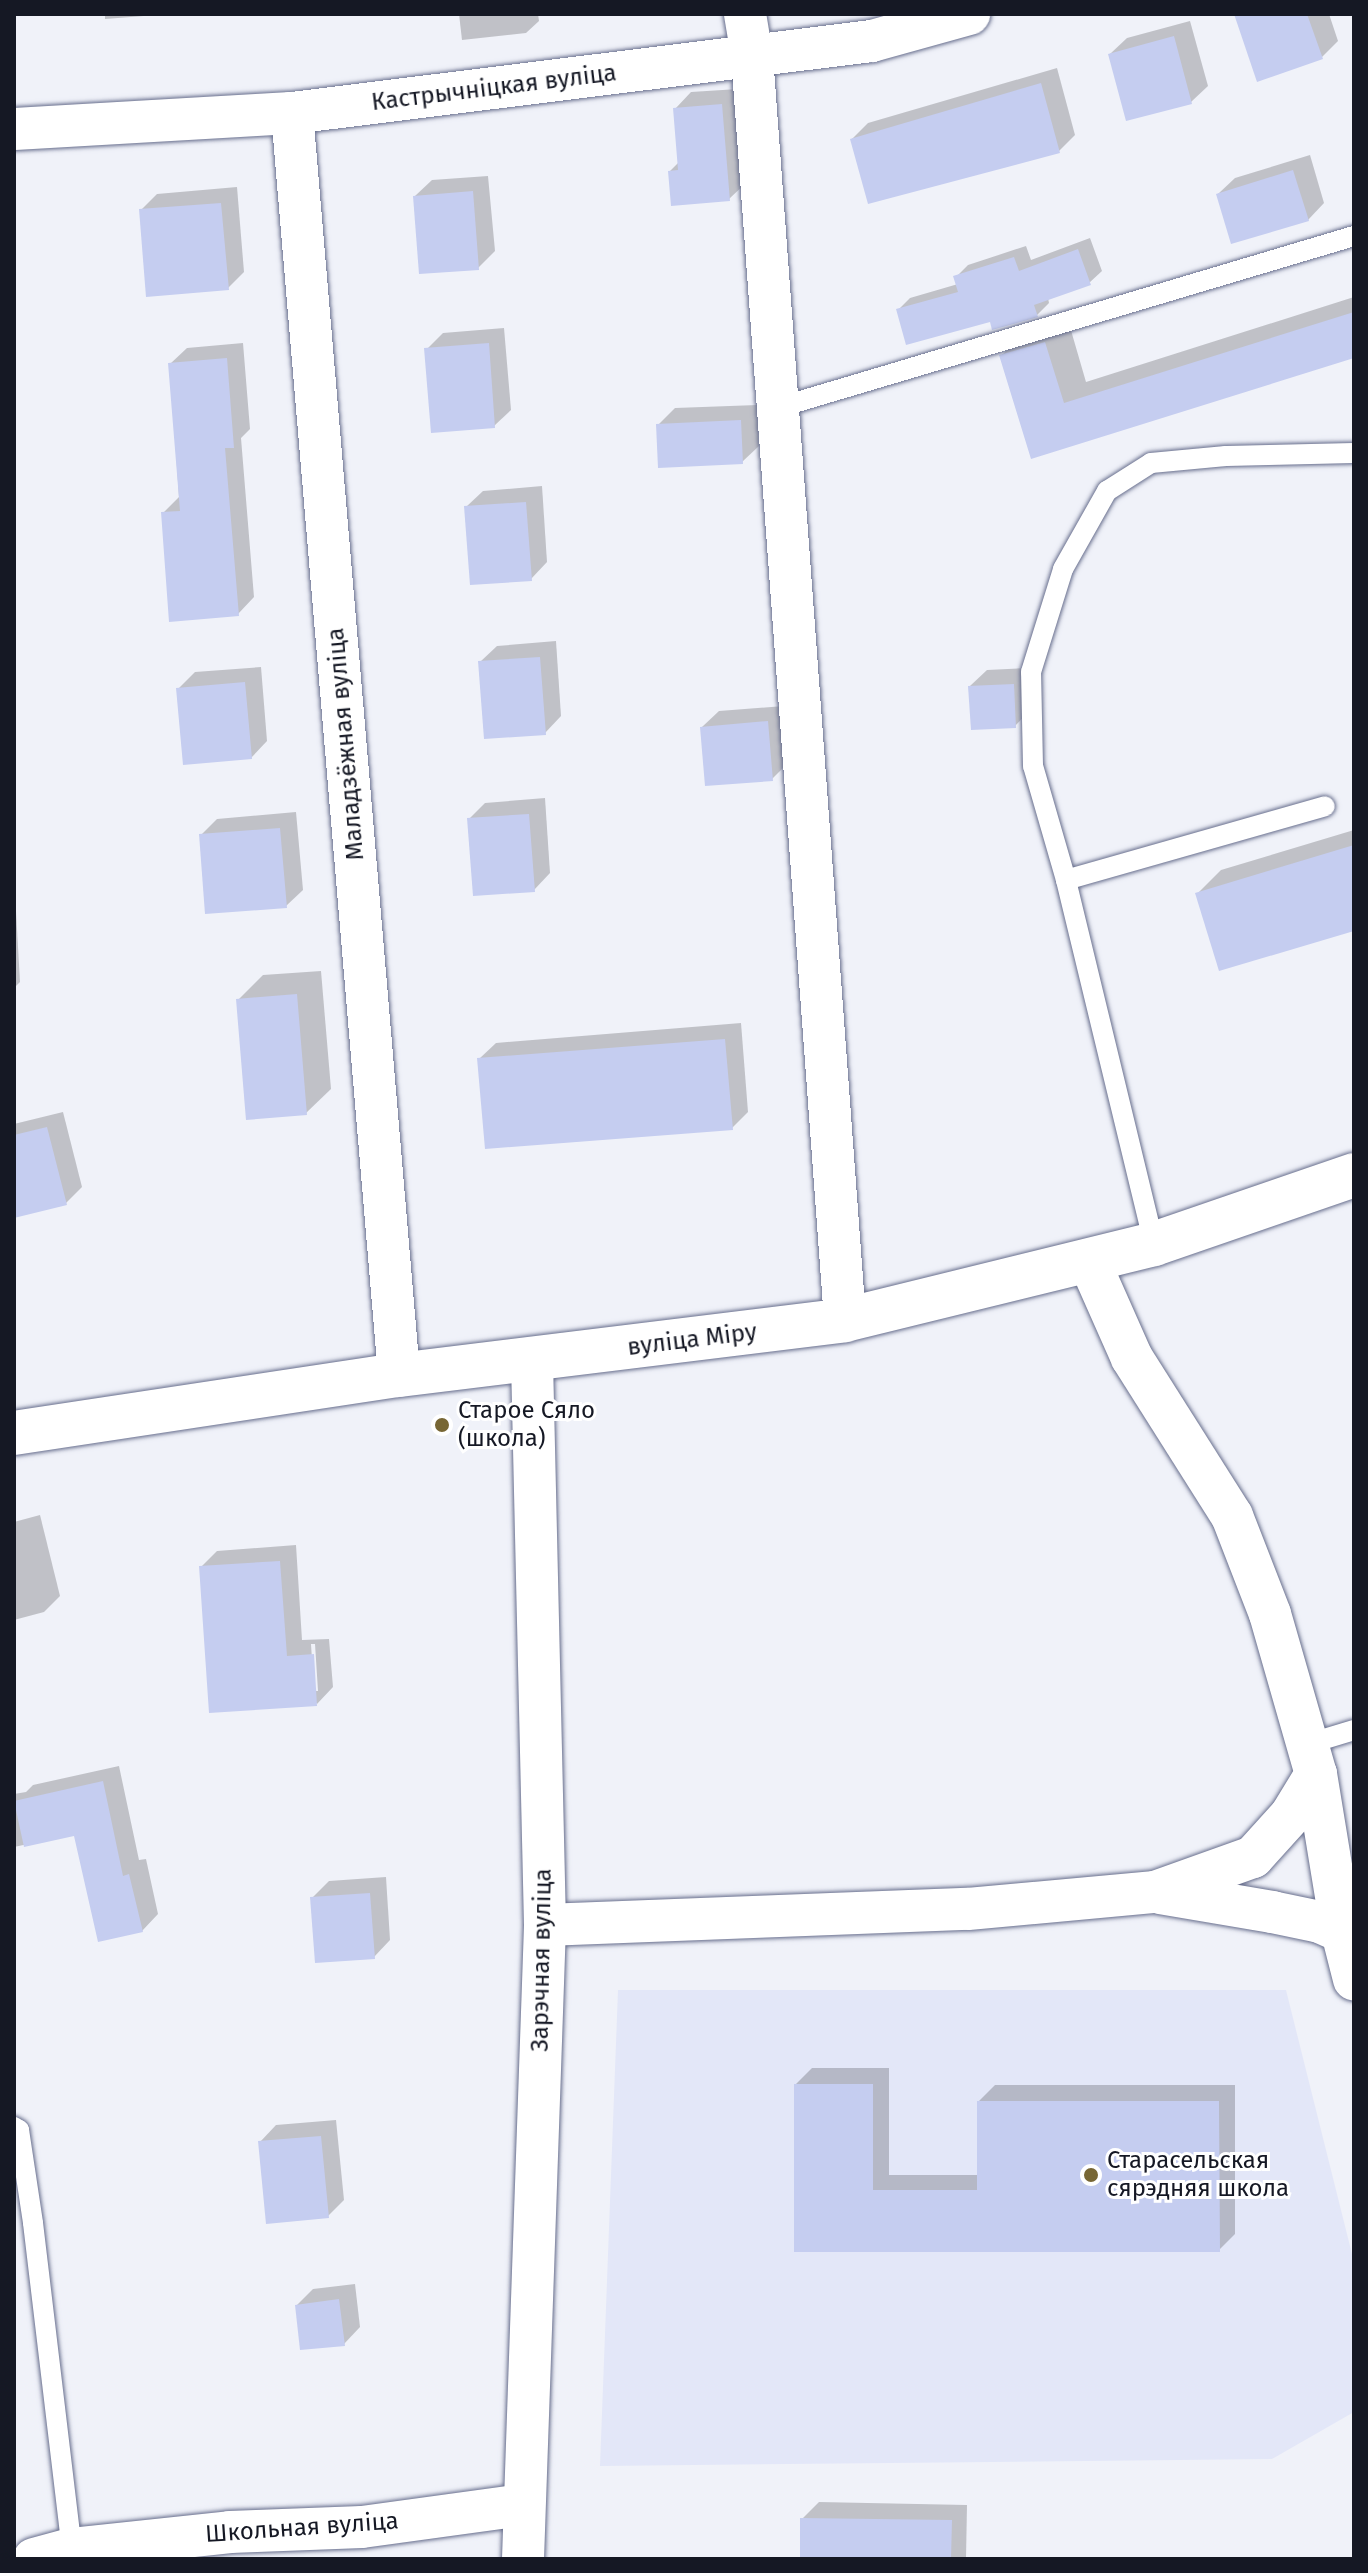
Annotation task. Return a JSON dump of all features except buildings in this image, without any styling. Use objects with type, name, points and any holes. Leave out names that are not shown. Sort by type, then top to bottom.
[{"type":"street","points":[[745,14],[752,56],[845,1320]]},
{"type":"street","name":"Кастрычніцкая вуліца","points":[[14,129],[292,113],[872,41],[969,14]]},
{"type":"street","name":"Маладзёжная вуліца","points":[[292,113],[399,1375]]},
{"type":"street","name":"вуліца Міру","points":[[14,1433],[399,1375],[845,1320],[1154,1244],[1354,1175]]},
{"type":"street","points":[[1089,1261],[1132,1358],[1232,1516],[1270,1614],[1312,1759],[1342,1932],[1354,1979]]},
{"type":"street","name":"Зарэчная вуліца","points":[[523,2559],[545,1925],[532,1360]]},
{"type":"street","points":[[545,1925],[968,1909],[1155,1892],[1253,1857],[1291,1815],[1312,1759]]},
{"type":"street","points":[[1155,1892],[1320,1922],[1342,1932]]},
{"type":"street","name":"Школьная вуліца","points":[[53,2554],[230,2532],[362,2527],[523,2505]]},
{"type":"lane","points":[[777,408],[1354,236]]},
{"type":"lane","points":[[1154,1244],[1066,880],[1033,766],[1031,672],[1063,569],[1107,491],[1151,463],[1226,456],[1354,453]]},
{"type":"lane","points":[[1066,880],[1325,806]]},
{"type":"lane","points":[[1312,1759],[1354,1730]]},
{"type":"lane","points":[[14,2127],[19,2130],[33,2223],[53,2554]]},
{"type":"shaded area","points":[[618,1990],[1286,1990],[1354,2262],[1354,2412],[1272,2459],[600,2466]]},
{"type":"place","name":"Старое Сяло (школа)","points":[[442,1425]]},
{"type":"place","name":"Старасельская сярэдняя школа","points":[[1091,2175]]}]
